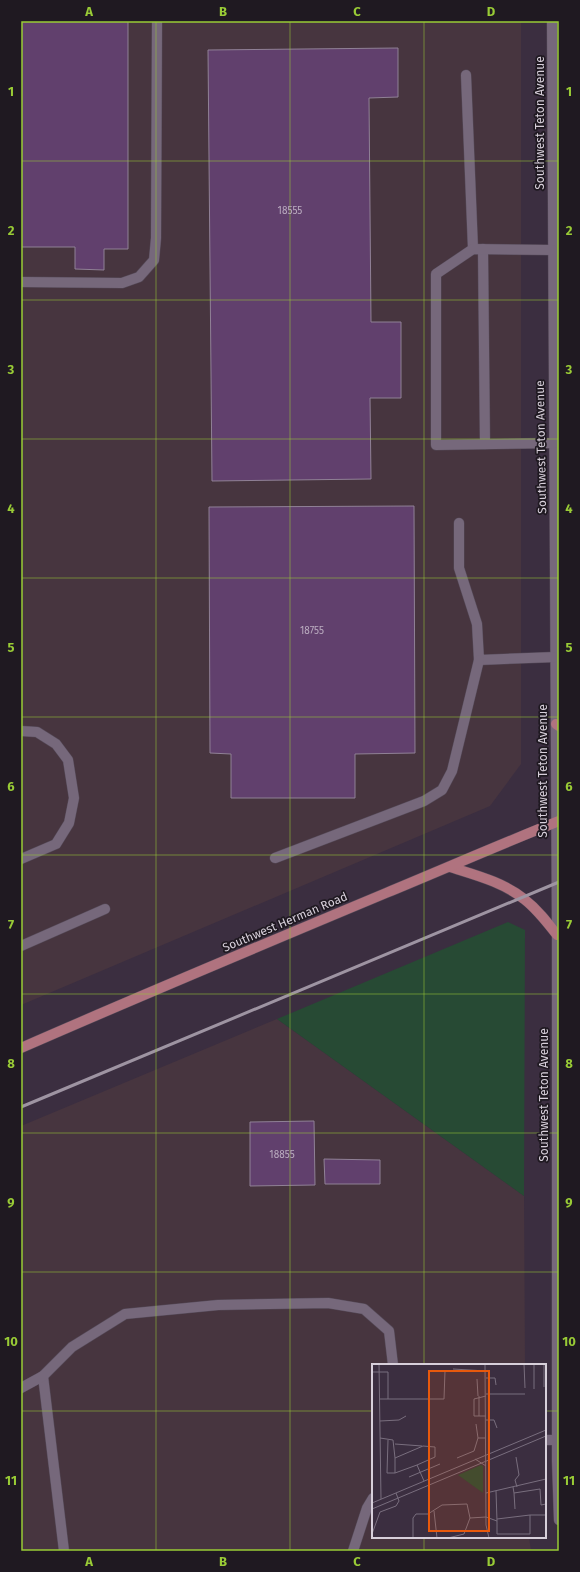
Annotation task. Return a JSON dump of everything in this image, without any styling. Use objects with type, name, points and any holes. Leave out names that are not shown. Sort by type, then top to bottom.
[{"type":"main road","name":"Southwest Herman Road","points":[[21,1048],[131,1000],[558,821]]},
{"type":"main road","points":[[450,867],[501,885],[523,898],[539,912],[558,935]]},
{"type":"street","points":[[21,282],[122,283],[139,277],[154,260],[156,238],[157,21]]},
{"type":"street","name":"Southwest Teton Avenue","points":[[552,21],[556,64],[556,228],[552,250],[554,443],[557,479],[556,657],[558,725],[559,1520]]},
{"type":"street","points":[[466,75],[478,249],[485,444]]},
{"type":"street","points":[[552,250],[478,249],[436,274],[436,445],[554,443]]},
{"type":"street","points":[[275,858],[424,801],[442,790],[452,771],[479,660],[477,624],[459,568],[459,523]]},
{"type":"street","points":[[479,660],[556,657]]},
{"type":"street","points":[[21,731],[37,732],[56,744],[68,760],[74,798],[69,823],[56,844],[21,859]]},
{"type":"street","points":[[21,946],[105,909]]},
{"type":"street","points":[[21,1388],[43,1376],[72,1347],[125,1314],[218,1305],[328,1303],[364,1310],[389,1331],[393,1364]]},
{"type":"street","points":[[43,1376],[64,1551]]},
{"type":"street","points":[[546,1440],[558,1439]]},
{"type":"street","points":[[353,1551],[367,1508],[372,1500]]},
{"type":"shaded area","points":[[21,21],[521,21],[521,764],[490,806],[21,1005]]},
{"type":"shaded area","points":[[277,1019],[524,1196],[525,1364],[372,1364],[372,1538],[529,1538],[531,1551],[21,1551],[21,1126]]},
{"type":"green space","points":[[508,922],[525,930],[524,1196],[277,1019]]},
{"type":"building","points":[[21,21],[128,21],[128,249],[104,249],[104,270],[75,269],[75,247],[21,247]]},
{"type":"building","points":[[398,48],[398,97],[369,98],[371,322],[401,322],[401,398],[370,398],[371,479],[212,481],[208,50]]},
{"type":"building","points":[[414,506],[415,753],[355,754],[355,798],[231,798],[231,754],[210,753],[209,507]]},
{"type":"building","points":[[314,1121],[315,1185],[250,1186],[250,1122]]},
{"type":"building","points":[[324,1159],[380,1160],[380,1184],[325,1184]]},
{"type":"railway","points":[[21,1107],[559,882]]}]
